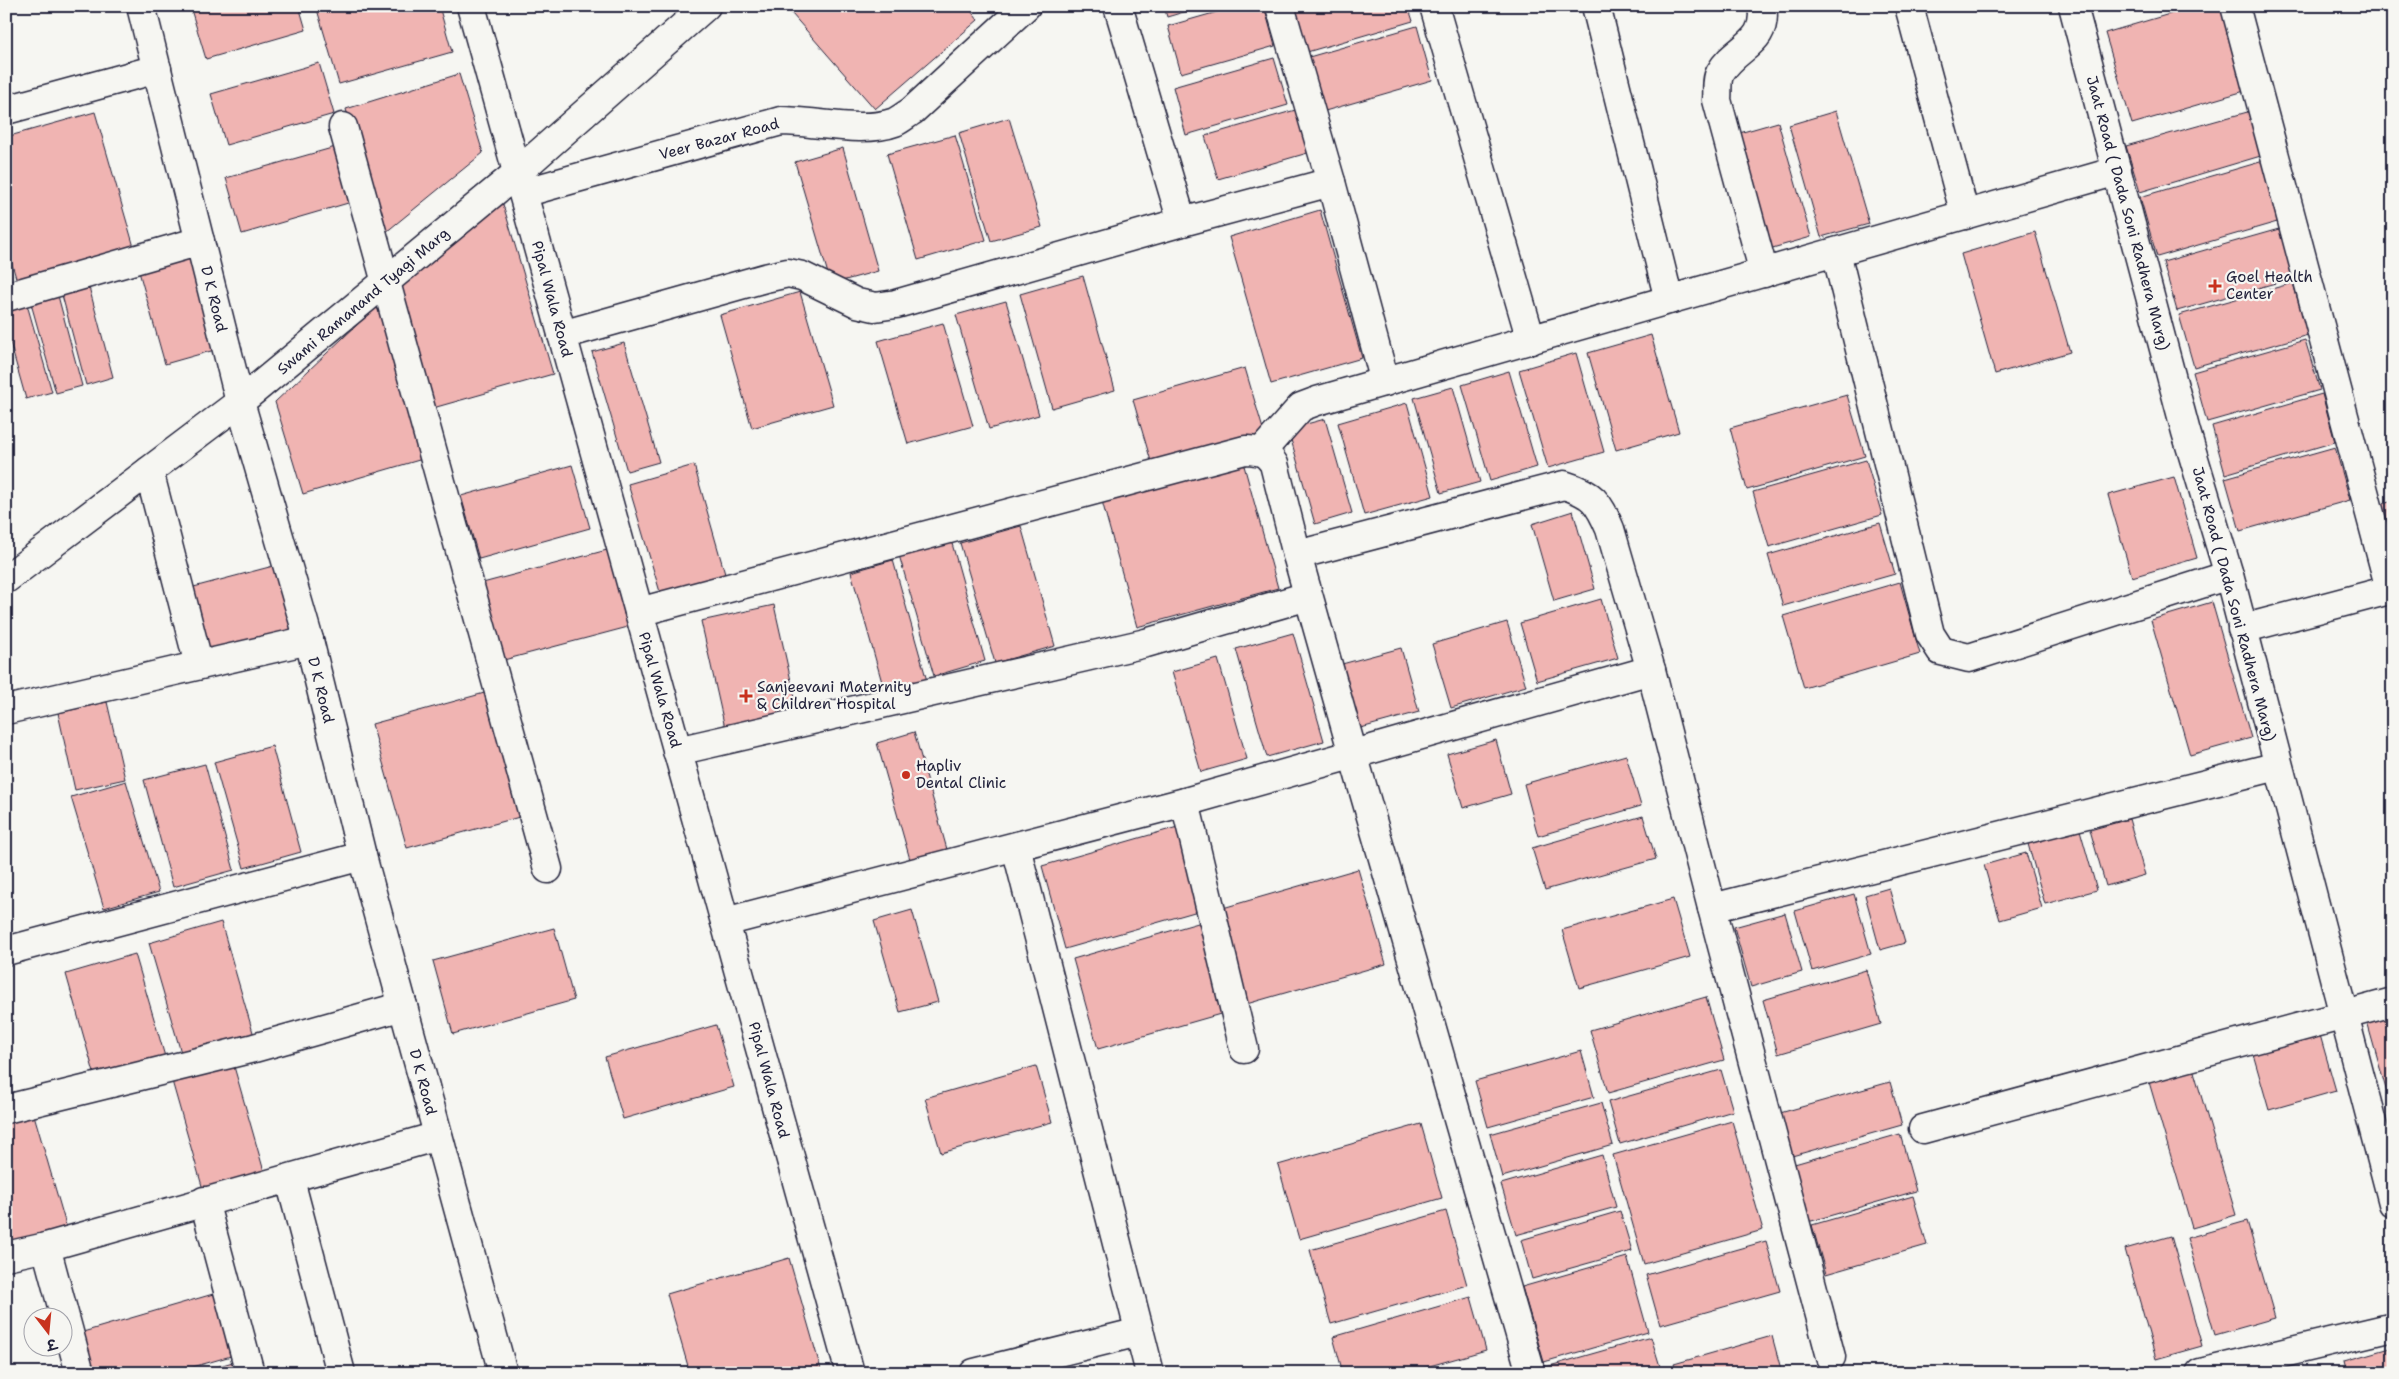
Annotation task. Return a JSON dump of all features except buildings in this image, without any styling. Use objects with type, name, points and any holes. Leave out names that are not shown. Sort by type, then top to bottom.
[{"type":"street","name":"D K Road","points":[[141,6],[240,402],[308,640],[362,856],[503,1373]]},
{"type":"street","name":"Pipal Wala Road","points":[[471,6],[850,1373]]},
{"type":"street","name":"Swami Ramanand Tyagi Marg","points":[[6,579],[240,402],[387,281],[520,183],[706,6]]},
{"type":"street","name":"Veer Bazar Road","points":[[520,183],[781,121],[808,121],[862,127],[897,121],[912,111],[1026,6]]},
{"type":"street","points":[[1118,6],[1182,222]]},
{"type":"street","points":[[1280,6],[1332,182],[1385,382]]},
{"type":"street","points":[[1434,6],[1531,340]]},
{"type":"street","points":[[1596,6],[1669,300]]},
{"type":"street","points":[[1762,6],[1763,26],[1757,37],[1727,63],[1719,75],[1717,100],[1764,273]]},
{"type":"street","points":[[1909,6],[1965,215]]},
{"type":"street","name":"Jaat Road ( Dada Soni Radhera Marg)","points":[[2073,6],[2186,432],[2229,575],[2393,1203]]},
{"type":"street","points":[[2235,6],[2392,589],[2242,629]]},
{"type":"street","points":[[6,110],[157,69]]},
{"type":"street","points":[[343,127],[548,870]]},
{"type":"street","points":[[1262,451],[1301,407],[2117,171]]},
{"type":"street","points":[[562,335],[756,280],[788,273],[802,276],[857,302],[875,307],[896,304],[1182,222],[1332,182]]},
{"type":"street","points":[[6,297],[200,241]]},
{"type":"street","points":[[1836,252],[1930,634],[1940,650],[1969,658],[2229,575]]},
{"type":"street","points":[[639,612],[1245,450],[1262,451],[1268,454],[1274,464],[1308,596],[1530,1373]]},
{"type":"street","points":[[149,471],[199,666]]},
{"type":"street","points":[[1297,555],[1564,485],[1587,492],[1602,510],[1610,528],[1651,670],[1831,1357]]},
{"type":"street","points":[[677,751],[1146,644],[1308,596]]},
{"type":"street","points":[[6,710],[308,640]]},
{"type":"street","points":[[725,922],[1185,802],[1651,670]]},
{"type":"street","points":[[1712,908],[2278,766]]},
{"type":"street","points":[[1185,802],[1244,1049]]},
{"type":"street","points":[[1016,847],[1150,1373]]},
{"type":"street","points":[[6,951],[362,856]]},
{"type":"street","points":[[1923,1129],[2393,1002]]},
{"type":"street","points":[[6,1109],[254,1048],[403,1006]]},
{"type":"street","points":[[6,1256],[46,1247],[204,1201],[290,1180],[438,1136]]},
{"type":"street","points":[[290,1180],[341,1373]]},
{"type":"street","points":[[204,1201],[250,1373]]},
{"type":"street","points":[[46,1247],[80,1373]]},
{"type":"street","points":[[2200,1373],[2393,1327]]},
{"type":"street","points":[[974,1373],[1139,1332]]},
{"type":"place","name":"Goel Health Center","points":[[2215,286]]},
{"type":"place","name":"Sanjeevani Maternity & Children Hospital","points":[[746,696]]},
{"type":"place","name":"Hapliv Dental Clinic","points":[[906,775]]}]
